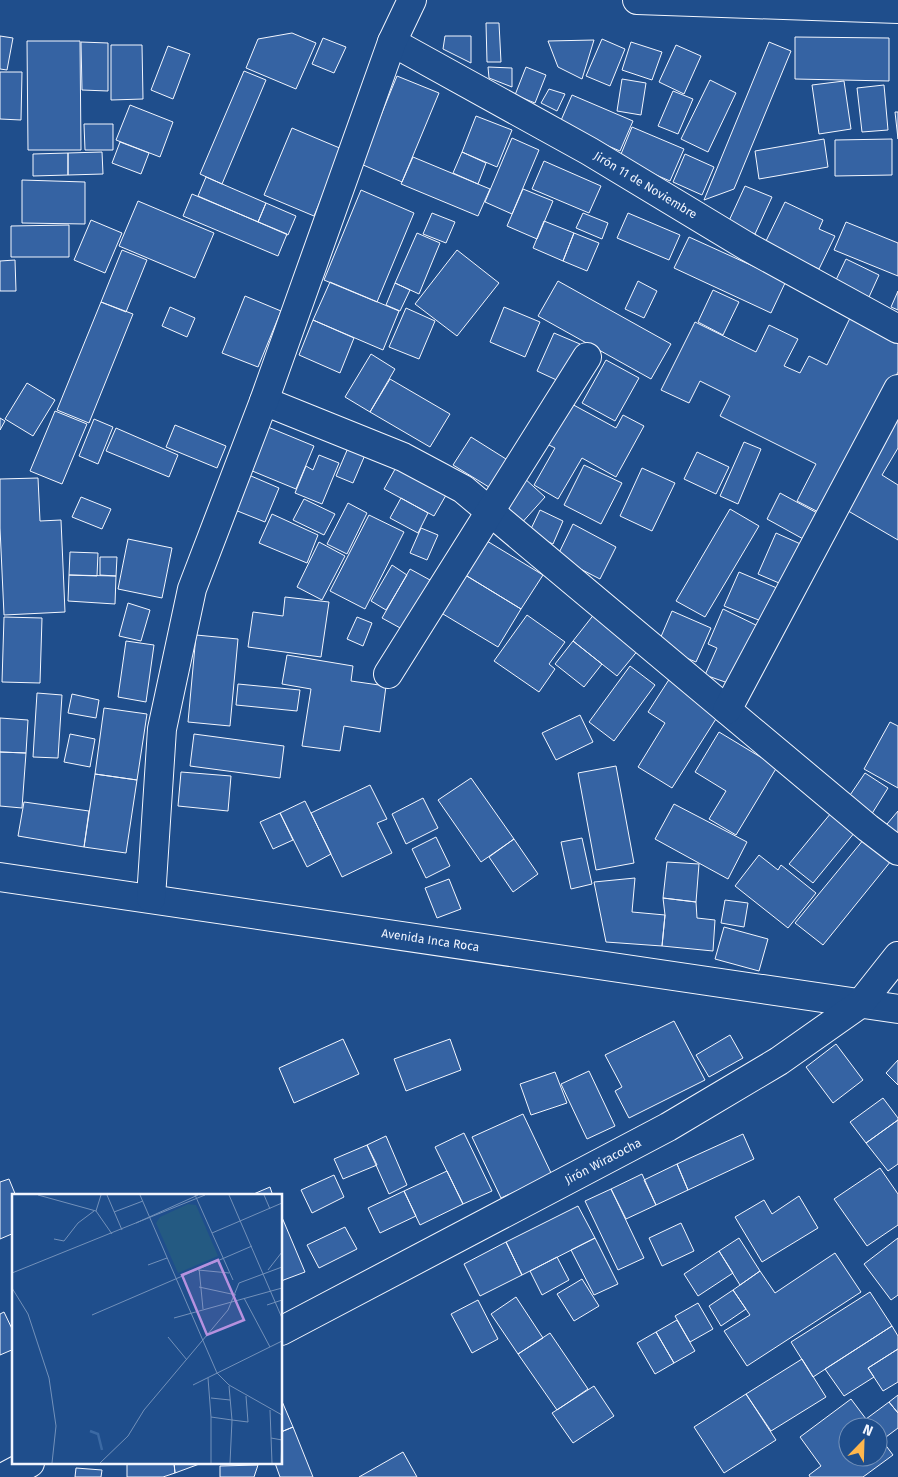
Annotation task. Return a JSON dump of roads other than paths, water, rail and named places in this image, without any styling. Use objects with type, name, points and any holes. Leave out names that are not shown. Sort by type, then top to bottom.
[{"type":"street","points":[[151,898],[162,729],[192,589],[264,401],[392,42],[412,0]]},
{"type":"street","points":[[637,0],[898,9]]},
{"type":"street","name":"Jirón 11 de Noviembre","points":[[392,42],[589,151],[748,247],[898,328]]},
{"type":"street","points":[[388,674],[587,357]]},
{"type":"street","points":[[727,710],[898,389]]},
{"type":"street","points":[[264,401],[403,457],[463,489],[860,822],[898,851]]},
{"type":"street","name":"Avenida Inca Roca","points":[[0,877],[898,1009]]},
{"type":"street","name":"Jirón Wiracocha","points":[[282,1330],[668,1127],[780,1061],[860,1004],[898,956]]},
{"type":"street","points":[[4,1477],[28,1464]]}]
